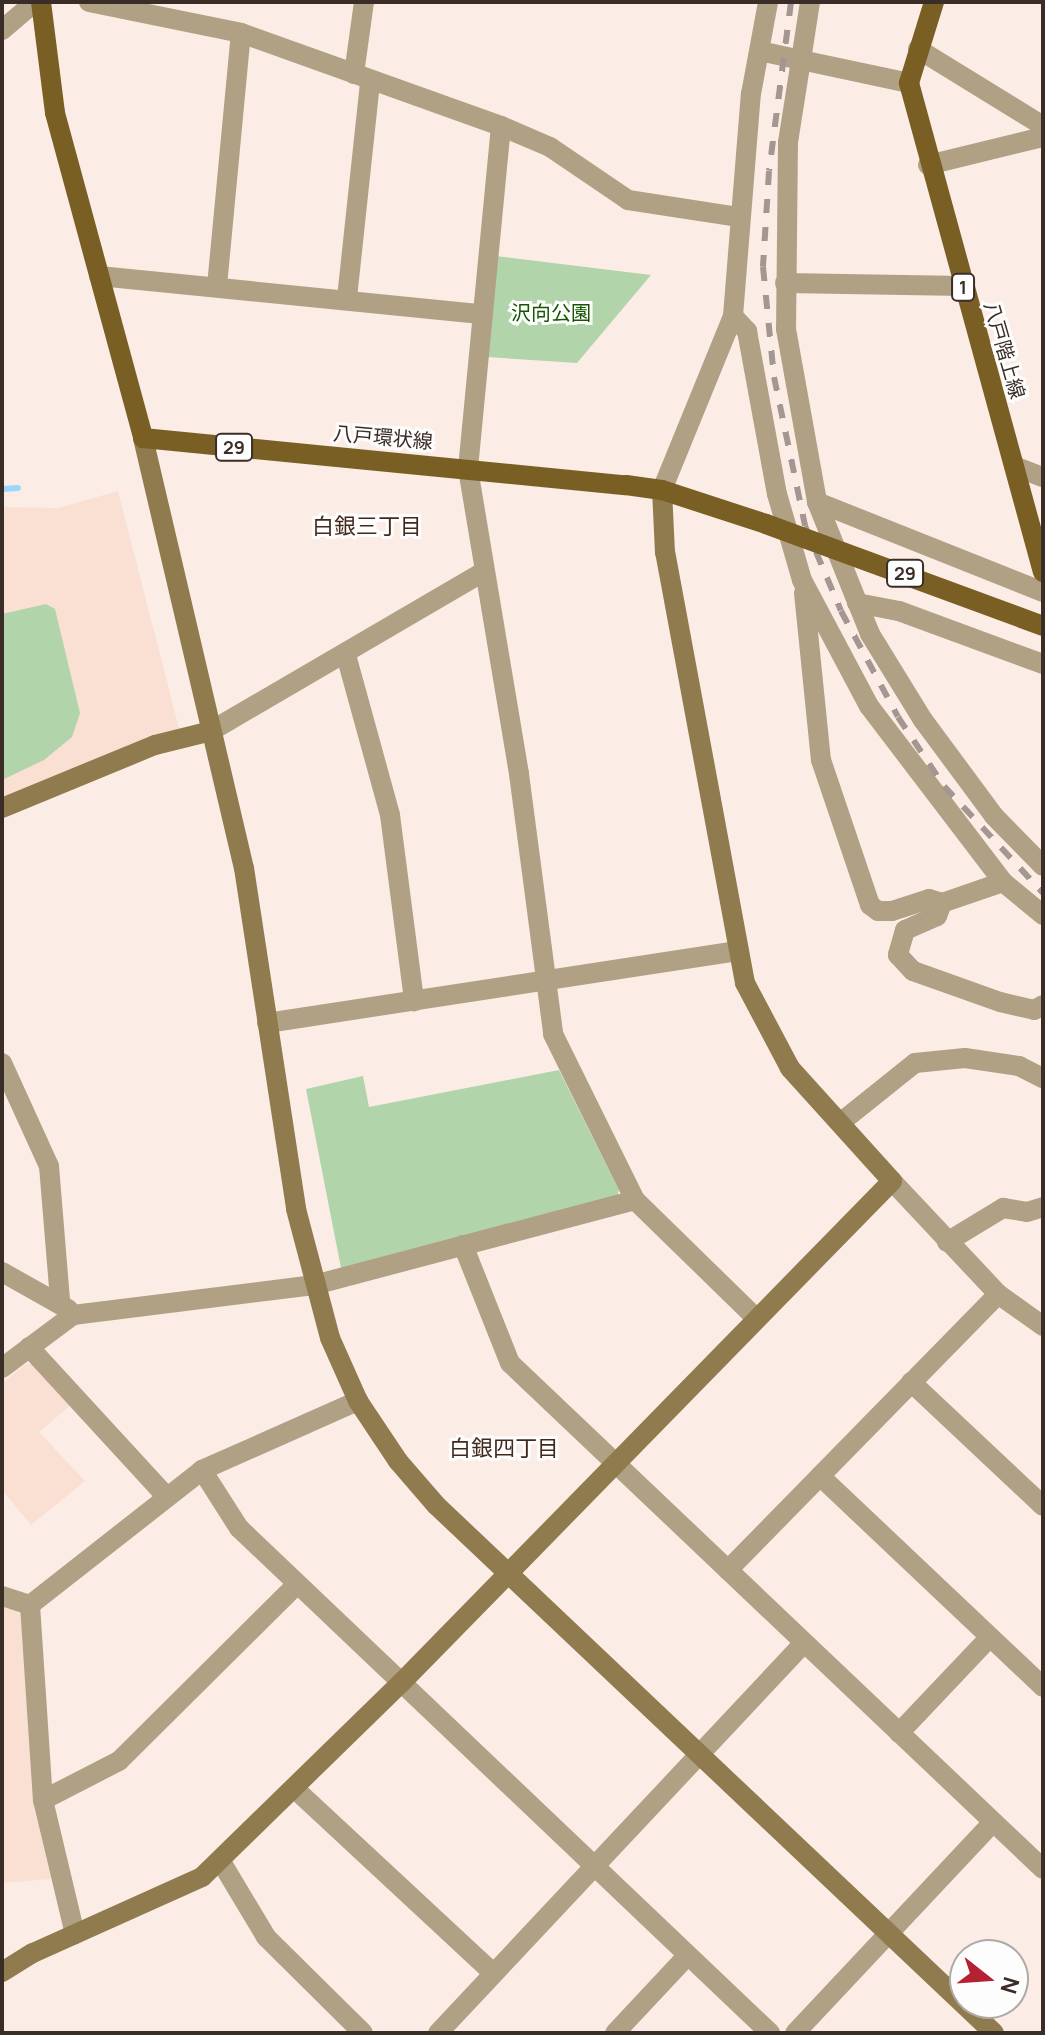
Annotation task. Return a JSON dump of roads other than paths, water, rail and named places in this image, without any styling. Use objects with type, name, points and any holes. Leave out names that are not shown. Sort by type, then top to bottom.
[{"type":"main road","points":[[41,2],[55,113],[143,438]]},
{"type":"main road","name":"八戸階上線","points":[[934,2],[909,83],[928,165],[1043,572]]},
{"type":"main road","name":"八戸環状線","points":[[143,438],[662,490],[766,524],[1043,626]]},
{"type":"street","points":[[2,30],[35,2]]},
{"type":"street","points":[[89,2],[241,33],[501,126],[550,147],[628,200],[659,209],[738,217]]},
{"type":"street","points":[[347,298],[364,2]]},
{"type":"street","points":[[768,2],[738,217],[739,285],[733,316],[662,490],[665,553],[738,951],[745,983],[766,1028],[790,1068],[947,1242],[998,1294],[1043,1326]]},
{"type":"street","points":[[810,2],[788,142],[785,283],[801,435],[817,502],[870,634],[958,772],[1043,866]]},
{"type":"street","points":[[217,286],[241,33]]},
{"type":"street","points":[[918,49],[1043,126]]},
{"type":"street","points":[[760,51],[909,83]]},
{"type":"street","points":[[501,126],[468,469],[519,774],[553,1034],[635,1200],[755,1317]]},
{"type":"street","points":[[928,165],[1043,137]]},
{"type":"street","points":[[99,276],[347,298],[483,314]]},
{"type":"street","points":[[785,283],[963,286]]},
{"type":"street","points":[[733,316],[747,331],[777,494],[802,580],[821,760],[870,905],[878,911],[892,911],[929,899],[942,903],[1003,882]]},
{"type":"street","points":[[143,438],[244,868],[296,1209],[330,1338],[358,1401],[398,1461],[506,1575],[994,2033]]},
{"type":"street","points":[[1014,466],[1043,477]]},
{"type":"street","points":[[817,502],[1043,592]]},
{"type":"street","points":[[2,808],[155,745],[211,731],[346,655],[483,572]]},
{"type":"street","points":[[802,580],[869,706],[1003,882],[1043,915]]},
{"type":"street","points":[[857,603],[899,611],[1043,664]]},
{"type":"street","points":[[346,655],[390,815],[414,1001]]},
{"type":"street","points":[[942,903],[937,916],[905,930],[898,955],[913,971],[1011,1005],[1034,1010],[1043,1005]]},
{"type":"street","points":[[267,1023],[738,951]]},
{"type":"street","points":[[840,1123],[915,1063],[965,1058],[1019,1066],[1043,1078]]},
{"type":"street","points":[[2,1063],[49,1166],[67,1308]]},
{"type":"street","points":[[2,1972],[75,1934],[167,1896],[202,1877],[401,1683],[755,1317],[892,1181]]},
{"type":"street","points":[[2,1272],[67,1308],[314,1285],[635,1200]]},
{"type":"street","points":[[947,1242],[1003,1208],[1027,1212],[1043,1207]]},
{"type":"street","points":[[463,1245],[510,1363],[1043,1869]]},
{"type":"street","points":[[728,1570],[998,1294]]},
{"type":"street","points":[[2,1368],[29,1347],[67,1308]]},
{"type":"street","points":[[29,1347],[166,1496]]},
{"type":"street","points":[[911,1382],[1043,1506]]},
{"type":"street","points":[[30,1605],[202,1470],[358,1401]]},
{"type":"street","points":[[202,1470],[239,1528],[770,2033]]},
{"type":"street","points":[[820,1476],[1043,1687]]},
{"type":"street","points":[[43,1800],[119,1761],[297,1584]]},
{"type":"street","points":[[2,1596],[30,1605]]},
{"type":"street","points":[[30,1605],[43,1800],[75,1934]]},
{"type":"street","points":[[899,1733],[989,1638]]},
{"type":"street","points":[[438,2033],[804,1643]]},
{"type":"street","points":[[295,1789],[493,1973]]},
{"type":"street","points":[[795,2033],[993,1822]]},
{"type":"street","points":[[220,1860],[266,1937],[363,2033]]},
{"type":"street","points":[[615,2033],[687,1956]]},
{"type":"waterway","points":[[2,489],[18,488]]},
{"type":"railway","points":[[791,2],[769,171],[763,267],[774,377],[805,526],[841,611],[898,717],[944,786],[1043,893]]},
{"type":"district","name":"白銀三丁目","points":[[367,527]]},
{"type":"district","name":"白銀四丁目","points":[[504,1449]]},
{"type":"park label","name":"沢向公園","points":[[551,312]]}]
